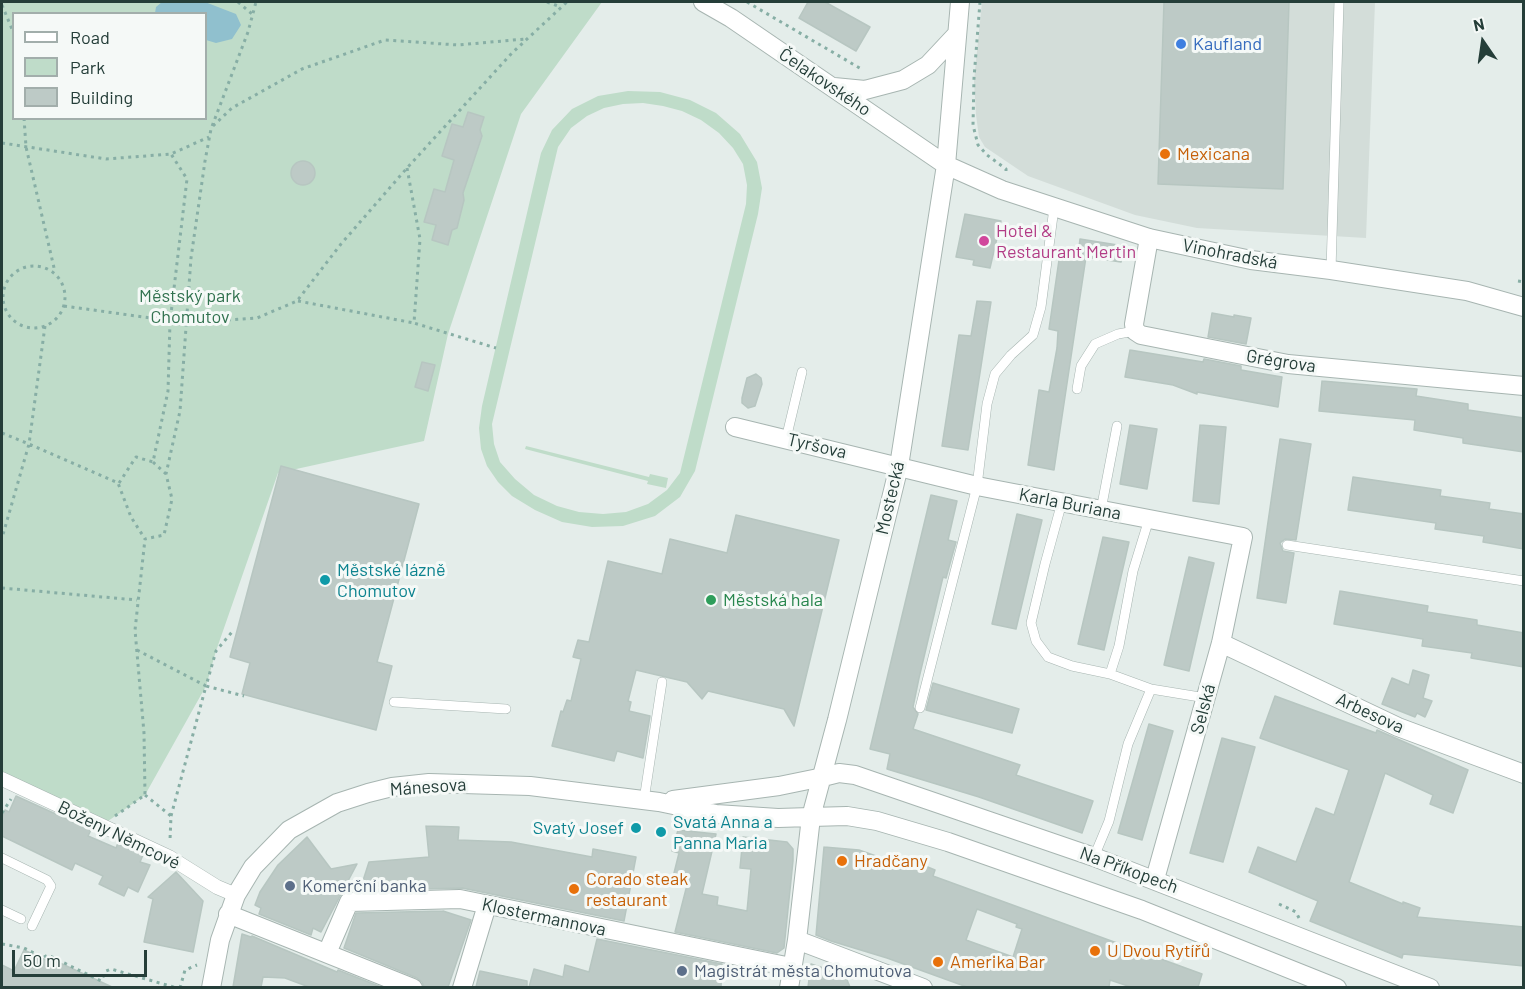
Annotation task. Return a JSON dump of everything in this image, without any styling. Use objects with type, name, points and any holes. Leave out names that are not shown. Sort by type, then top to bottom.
[{"type":"street","name":"Čelakovského","points":[[703,2],[833,87],[946,165]]},
{"type":"street","name":"Mostecká","points":[[789,987],[797,940],[811,817],[823,777],[898,466],[946,165],[960,2]]},
{"type":"street","points":[[833,87],[866,90],[903,80],[928,65],[957,34]]},
{"type":"street","name":"Vinohradská","points":[[946,165],[1002,190],[1149,238],[1251,260],[1467,291],[1524,307]]},
{"type":"street","points":[[1135,331],[1134,324],[1149,238]]},
{"type":"street","name":"Grégrova","points":[[1135,331],[1141,335],[1288,364],[1524,386]]},
{"type":"street","name":"Tyršova","points":[[735,427],[898,466]]},
{"type":"street","name":"Karla Buriana","points":[[898,466],[977,486],[1243,537]]},
{"type":"street","name":"Selská","points":[[1155,879],[1221,643],[1243,537]]},
{"type":"street","name":"Arbesova","points":[[1221,643],[1398,727],[1524,774]]},
{"type":"street","name":"Na Příkopech","points":[[823,777],[839,773],[855,775],[1094,857],[1430,987]]},
{"type":"street","name":"Mánesova","points":[[652,801],[779,786],[823,777]]},
{"type":"street","name":"Boženy Němcové","points":[[2,779],[169,857],[217,887],[236,895]]},
{"type":"street","name":"Mánesova","points":[[211,987],[220,940],[228,914],[236,895],[253,867],[290,830],[337,803],[368,793],[392,787],[429,783],[530,786],[652,801],[716,814],[778,818],[811,817]]},
{"type":"street","name":"Na Příkopech","points":[[811,817],[847,816],[877,821],[948,842],[1142,910],[1337,987]]},
{"type":"street","name":"Klostermannova","points":[[327,953],[349,902],[460,899],[791,967]]},
{"type":"street","points":[[462,987],[487,905]]},
{"type":"street","points":[[228,914],[413,987]]},
{"type":"street","points":[[797,940],[923,987]]},
{"type":"lane","points":[[1331,270],[1339,2]]},
{"type":"lane","points":[[920,708],[977,486],[987,404],[995,374],[1033,335],[1041,307],[1054,208]]},
{"type":"lane","points":[[1077,388],[1081,366],[1095,344],[1118,334],[1135,331]]},
{"type":"lane","points":[[786,439],[802,372]]},
{"type":"lane","points":[[1101,510],[1117,426]]},
{"type":"lane","points":[[1062,502],[1031,623],[1036,642],[1048,657],[1072,666],[1110,674],[1151,689],[1206,698]]},
{"type":"lane","points":[[1110,674],[1119,646],[1132,571],[1149,519]]},
{"type":"lane","points":[[1287,545],[1524,581]]},
{"type":"lane","points":[[652,801],[662,682]]},
{"type":"lane","points":[[1094,857],[1109,821],[1128,744],[1151,689]]},
{"type":"lane","points":[[394,702],[506,709]]},
{"type":"lane","points":[[2,858],[47,880],[51,886],[32,926]]},
{"type":"lane","points":[[2,910],[21,919]]},
{"type":"path","points":[[238,2],[253,14]]},
{"type":"path","points":[[145,539],[164,535],[172,499],[166,474],[180,411],[191,258],[209,137],[248,32],[256,2]]},
{"type":"path","points":[[547,2],[561,7]]},
{"type":"path","points":[[64,306],[187,323],[257,318],[297,301],[341,244],[407,168],[527,39],[567,2]]},
{"type":"path","points":[[747,2],[867,72]]},
{"type":"path","points":[[980,2],[973,125],[982,150],[1006,169],[1002,190]]},
{"type":"path","points":[[2,5],[12,29]]},
{"type":"path","points":[[211,129],[232,108],[302,69],[385,40],[458,45],[527,39]]},
{"type":"path","points":[[24,120],[26,147],[55,274],[64,289],[64,306],[57,318],[45,326],[30,328],[16,323],[6,312],[2,299],[3,284],[12,274],[22,268],[33,266],[45,268],[55,274]]},
{"type":"path","points":[[2,143],[106,159],[171,154],[209,137]]},
{"type":"path","points":[[153,462],[168,391],[170,322],[187,179],[171,154]]},
{"type":"path","points":[[407,168],[420,239],[414,323]]},
{"type":"path","points":[[1518,281],[1524,282]]},
{"type":"path","points":[[297,301],[414,323],[496,348]]},
{"type":"path","points":[[2,538],[29,444],[45,326]]},
{"type":"path","points":[[2,433],[118,483],[131,517],[145,539],[135,630],[144,733],[145,795]]},
{"type":"path","points":[[118,483],[136,457],[153,462],[166,474]]},
{"type":"path","points":[[2,588],[138,600]]},
{"type":"path","points":[[169,857],[171,816],[206,686],[216,651],[232,632]]},
{"type":"path","points":[[137,650],[206,686],[244,696]]},
{"type":"path","points":[[145,795],[171,816]]},
{"type":"path","points":[[101,826],[145,795]]},
{"type":"path","points":[[2,944],[24,948],[44,958],[48,955],[101,981],[106,971],[111,969],[177,987]]},
{"type":"shaded area","points":[[982,2],[1375,2],[1366,238],[1197,228],[1135,215],[1028,176],[985,147],[979,137],[974,81]]},
{"type":"green space","name":"Městský park Chomutov","points":[[2,2],[602,2],[521,114],[448,334],[424,441],[278,473],[206,686],[145,795],[101,826],[2,779]]},
{"type":"green space","points":[[628,91],[660,92],[690,100],[716,113],[740,134],[757,162],[762,188],[758,214],[695,471],[680,497],[655,516],[623,526],[592,527],[562,522],[535,510],[512,496],[487,466],[481,449],[479,428],[482,406],[541,153],[552,130],[572,109],[598,96]],"holes":[[[643,103],[682,111],[701,120],[719,133],[733,148],[743,164],[747,185],[746,204],[680,473],[667,490],[648,504],[626,512],[603,514],[579,512],[557,506],[534,495],[515,479],[500,462],[494,444],[492,424],[558,147],[571,128],[587,116],[604,108]]]},
{"type":"green space","points":[[526,446],[649,477],[650,474],[668,478],[666,488],[647,484],[648,481],[525,449]]},
{"type":"water","points":[[162,2],[205,2],[236,14],[241,25],[232,39],[216,43],[207,40],[207,12],[155,12],[156,7]]},
{"type":"building","points":[[808,2],[825,2],[870,27],[856,51],[799,18]]},
{"type":"building","points":[[1164,2],[1289,2],[1283,189],[1158,184]]},
{"type":"building","points":[[468,112],[484,117],[480,130],[482,136],[463,193],[464,200],[457,228],[452,230],[448,245],[432,240],[436,225],[424,222],[434,189],[445,192],[454,160],[442,156],[452,124],[463,127]]},
{"type":"building","points":[[303,161],[308,162],[314,168],[314,178],[308,184],[303,185],[298,184],[292,178],[291,173],[292,168],[298,162]]},
{"type":"building","points":[[965,214],[1001,221],[990,268],[973,265],[974,260],[956,257]]},
{"type":"building","points":[[1080,239],[1124,246],[1121,262],[1086,257],[1054,470],[1028,465],[1039,390],[1049,392],[1057,348],[1058,331],[1049,329],[1060,253],[1078,256]]},
{"type":"building","points":[[977,301],[991,302],[968,450],[942,446],[959,335],[971,336]]},
{"type":"building","points":[[1212,313],[1251,318],[1246,344],[1208,337]]},
{"type":"building","points":[[1130,350],[1203,362],[1204,359],[1241,366],[1241,370],[1282,377],[1278,407],[1197,392],[1197,394],[1173,385],[1125,377]]},
{"type":"building","points":[[422,362],[435,365],[428,391],[415,387]]},
{"type":"building","points":[[756,374],[761,378],[762,384],[755,406],[748,408],[742,403],[742,398],[747,378]]},
{"type":"building","points":[[1322,381],[1417,389],[1416,396],[1468,404],[1468,410],[1524,418],[1524,452],[1463,443],[1463,438],[1414,430],[1415,420],[1319,411]]},
{"type":"building","points":[[1130,425],[1157,429],[1147,489],[1120,484]]},
{"type":"building","points":[[1200,425],[1226,427],[1219,504],[1193,501]]},
{"type":"building","points":[[1280,439],[1311,444],[1296,540],[1285,539],[1280,543],[1283,551],[1294,553],[1286,603],[1257,598]]},
{"type":"building","name":"Městské lázně Chomutov","points":[[281,466],[419,504],[377,662],[392,666],[376,730],[242,694],[250,663],[230,657]]},
{"type":"building","points":[[1353,477],[1441,490],[1440,496],[1490,503],[1489,509],[1524,514],[1524,549],[1483,542],[1484,536],[1435,529],[1436,523],[1348,510]]},
{"type":"building","points":[[931,495],[957,501],[948,540],[956,542],[946,578],[943,577],[919,678],[913,707],[918,714],[913,729],[1020,765],[1016,775],[1093,801],[1082,833],[979,797],[887,769],[890,754],[870,749]]},
{"type":"building","points":[[1017,514],[1042,520],[1016,629],[992,624]]},
{"type":"building","name":"Městská hala","points":[[736,515],[839,540],[794,726],[784,709],[708,691],[702,699],[687,682],[636,670],[628,701],[631,702],[629,711],[650,716],[643,758],[617,751],[614,761],[552,746],[561,711],[563,712],[567,700],[571,701],[581,659],[573,657],[578,640],[589,642],[608,561],[662,574],[670,539],[727,553]]},
{"type":"building","points":[[1103,537],[1129,542],[1104,650],[1078,644]]},
{"type":"building","points":[[1189,557],[1214,563],[1189,671],[1164,665]]},
{"type":"building","points":[[1340,591],[1428,606],[1427,612],[1477,620],[1477,625],[1524,633],[1524,667],[1471,658],[1472,653],[1422,646],[1423,639],[1334,624]]},
{"type":"building","points":[[1413,670],[1429,675],[1423,698],[1432,701],[1425,717],[1417,713],[1415,717],[1382,704],[1392,678],[1409,685]]},
{"type":"building","points":[[933,683],[1019,709],[1012,733],[926,710]]},
{"type":"building","points":[[1275,696],[1376,733],[1377,730],[1468,770],[1453,813],[1430,804],[1433,795],[1385,773],[1349,882],[1403,904],[1403,902],[1420,908],[1417,917],[1524,927],[1524,966],[1403,954],[1402,958],[1310,921],[1318,901],[1249,872],[1258,847],[1296,862],[1316,808],[1334,815],[1349,770],[1260,738]]},
{"type":"building","points":[[1149,724],[1173,731],[1142,840],[1118,833]]},
{"type":"building","points":[[1222,738],[1255,747],[1223,862],[1190,853]]},
{"type":"building","points":[[16,796],[91,830],[88,836],[116,848],[118,843],[143,855],[140,862],[150,865],[138,892],[128,887],[124,896],[99,884],[103,876],[75,863],[72,870],[2,836],[2,818],[5,810],[9,812]]},
{"type":"building","points":[[426,826],[459,827],[458,840],[511,842],[592,857],[593,849],[636,857],[624,921],[462,888],[420,889],[376,886],[381,890],[360,890],[369,862],[429,857]]},
{"type":"building","points":[[678,830],[716,834],[702,894],[718,897],[717,905],[747,911],[751,869],[740,868],[743,837],[787,842],[793,849],[793,861],[784,948],[777,953],[675,932],[688,881],[673,877],[679,853],[672,851]]},
{"type":"building","name":"Komerční banka","points":[[307,837],[331,869],[357,864],[321,932],[313,928],[311,935],[259,914],[261,908],[255,905],[260,892],[278,865]]},
{"type":"building","points":[[824,847],[859,850],[910,868],[913,861],[935,870],[933,876],[1202,974],[1198,987],[1131,987],[1110,980],[1109,987],[967,987],[816,935]],"holes":[[[977,909],[1017,924],[1016,927],[1022,929],[1013,957],[966,940]]]},
{"type":"building","points":[[176,872],[203,901],[193,952],[144,942],[153,899],[148,897]]},
{"type":"building","points":[[443,911],[471,920],[448,987],[424,987],[417,978],[344,948],[356,913]]},
{"type":"building","points":[[242,934],[381,987],[309,987],[285,978],[263,977],[261,987],[233,987]]},
{"type":"building","points":[[597,939],[722,964],[721,987],[529,987],[534,969],[563,977],[565,965],[589,972]]},
{"type":"building","points":[[24,950],[46,960],[47,957],[112,987],[2,987],[2,965],[14,971]]},
{"type":"building","points":[[811,964],[845,975],[850,987],[808,987]]},
{"type":"building","points":[[480,971],[527,981],[527,987],[476,987]]},
{"type":"place","name":"Kaufland","points":[[1181,44]]},
{"type":"place","name":"Mexicana","points":[[1165,154]]},
{"type":"place","name":"Hotel & Restaurant Mertin","points":[[984,241]]},
{"type":"place","name":"Městské lázně Chomutov","points":[[325,580]]},
{"type":"place","name":"Městská hala","points":[[711,600]]},
{"type":"place","name":"Svatý Josef","points":[[636,828]]},
{"type":"place","name":"Svatá Anna a Panna Maria","points":[[661,832]]},
{"type":"place","name":"Hradčany","points":[[842,861]]},
{"type":"place","name":"Komerční banka","points":[[290,886]]},
{"type":"place","name":"Corado steak restaurant","points":[[574,889]]},
{"type":"place","name":"U Dvou Rytířů","points":[[1095,951]]},
{"type":"place","name":"Amerika Bar","points":[[938,962]]},
{"type":"place","name":"Magistrát města Chomutova","points":[[682,971]]}]
